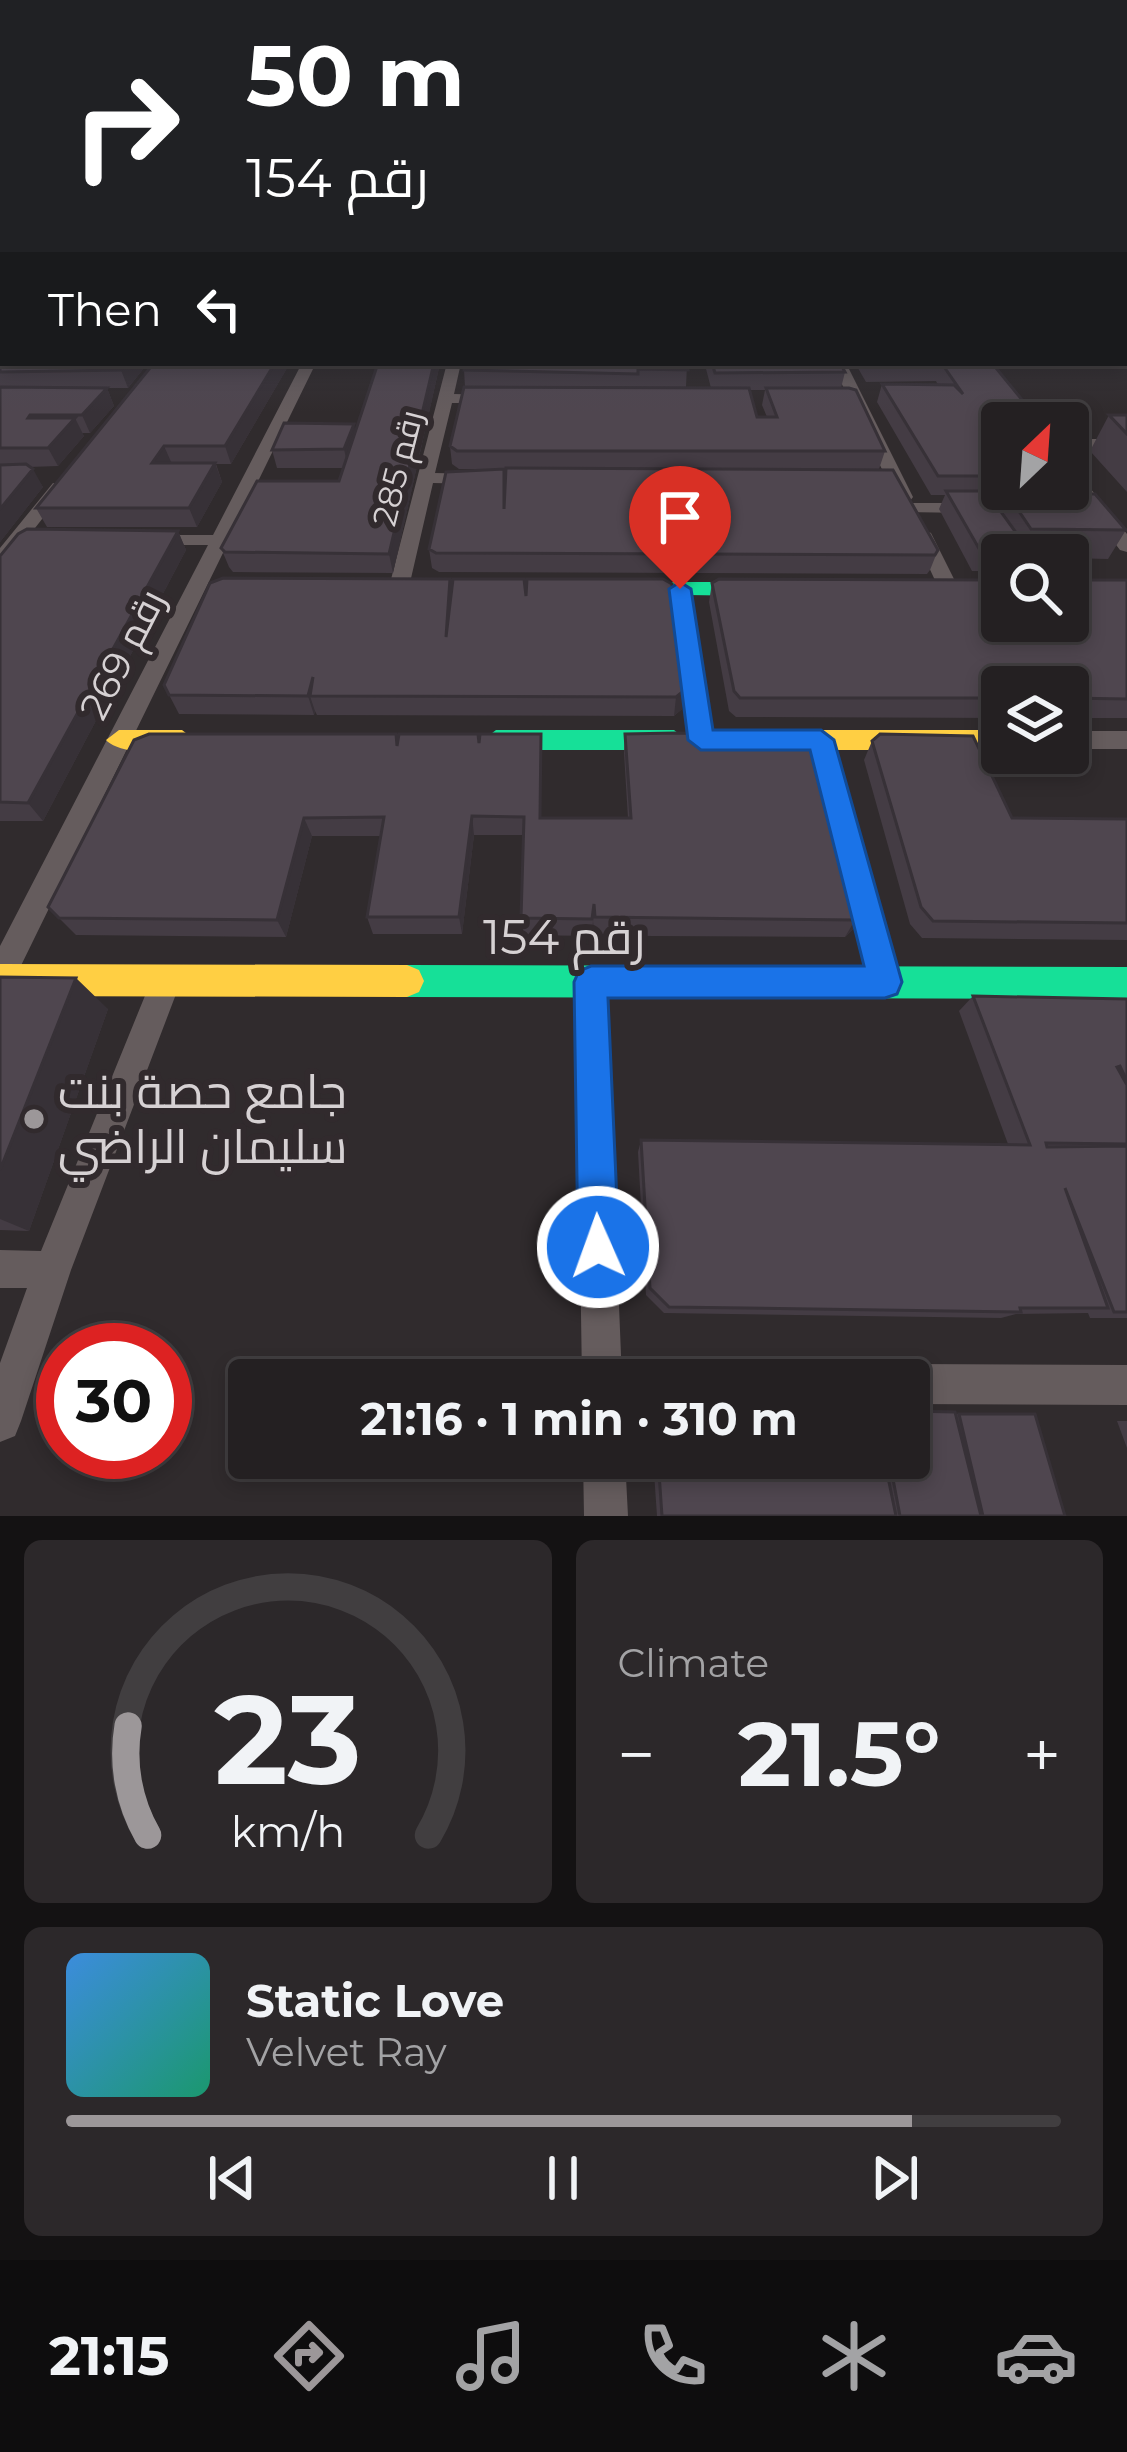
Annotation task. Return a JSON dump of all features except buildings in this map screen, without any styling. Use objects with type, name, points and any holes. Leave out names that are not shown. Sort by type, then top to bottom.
[{"type":"street","name":"رقم 269","points":[[0,978],[119,740],[208,586],[220,540],[307,366]]},
{"type":"street","name":"رقم 285","points":[[399,587],[453,366]]},
{"type":"street","points":[[840,366],[910,508],[939,590],[981,591]]},
{"type":"street","points":[[446,398],[514,399]]},
{"type":"street","points":[[835,401],[857,401]]},
{"type":"street","points":[[1089,444],[1127,444]]},
{"type":"street","points":[[0,560],[77,464]]},
{"type":"street","points":[[426,478],[496,479]]},
{"type":"street","points":[[43,480],[64,480]]},
{"type":"street","points":[[874,482],[898,483]]},
{"type":"street","points":[[1089,498],[1127,546]]},
{"type":"street","points":[[910,508],[980,508]]},
{"type":"street","points":[[1089,508],[1097,508]]},
{"type":"street","points":[[16,539],[39,539]]},
{"type":"street","points":[[130,540],[220,540]]},
{"type":"street","points":[[586,589],[793,590]]},
{"type":"street","points":[[680,589],[725,740]]},
{"type":"street","points":[[119,740],[212,740]]},
{"type":"street","points":[[468,740],[981,740]]},
{"type":"street","points":[[821,740],[885,982]]},
{"type":"street","points":[[1089,740],[1127,740]]},
{"type":"street","name":"رقم 154","points":[[0,978],[1127,983]]},
{"type":"street","points":[[0,1420],[52,1270],[166,980]]},
{"type":"street","points":[[591,982],[601,1359]]},
{"type":"street","points":[[0,1269],[52,1270]]},
{"type":"street","points":[[930,1384],[1127,1385]]},
{"type":"street","points":[[605,1479],[606,1516]]},
{"type":"traffic: fast","points":[[626,589],[757,589]]},
{"type":"traffic: fast","points":[[496,740],[674,740]]},
{"type":"traffic: fast","points":[[407,981],[1127,983]]},
{"type":"traffic: slow","points":[[119,740],[182,740]]},
{"type":"traffic: slow","points":[[772,740],[981,740]]},
{"type":"traffic: slow","points":[[0,980],[407,981]]},
{"type":"place","name":"جامع حصة بنت سليمان الراضي","points":[[34,1119]]},
{"type":"route","points":[[598,1247],[591,982],[885,982],[821,740],[701,740],[680,589]]}]
